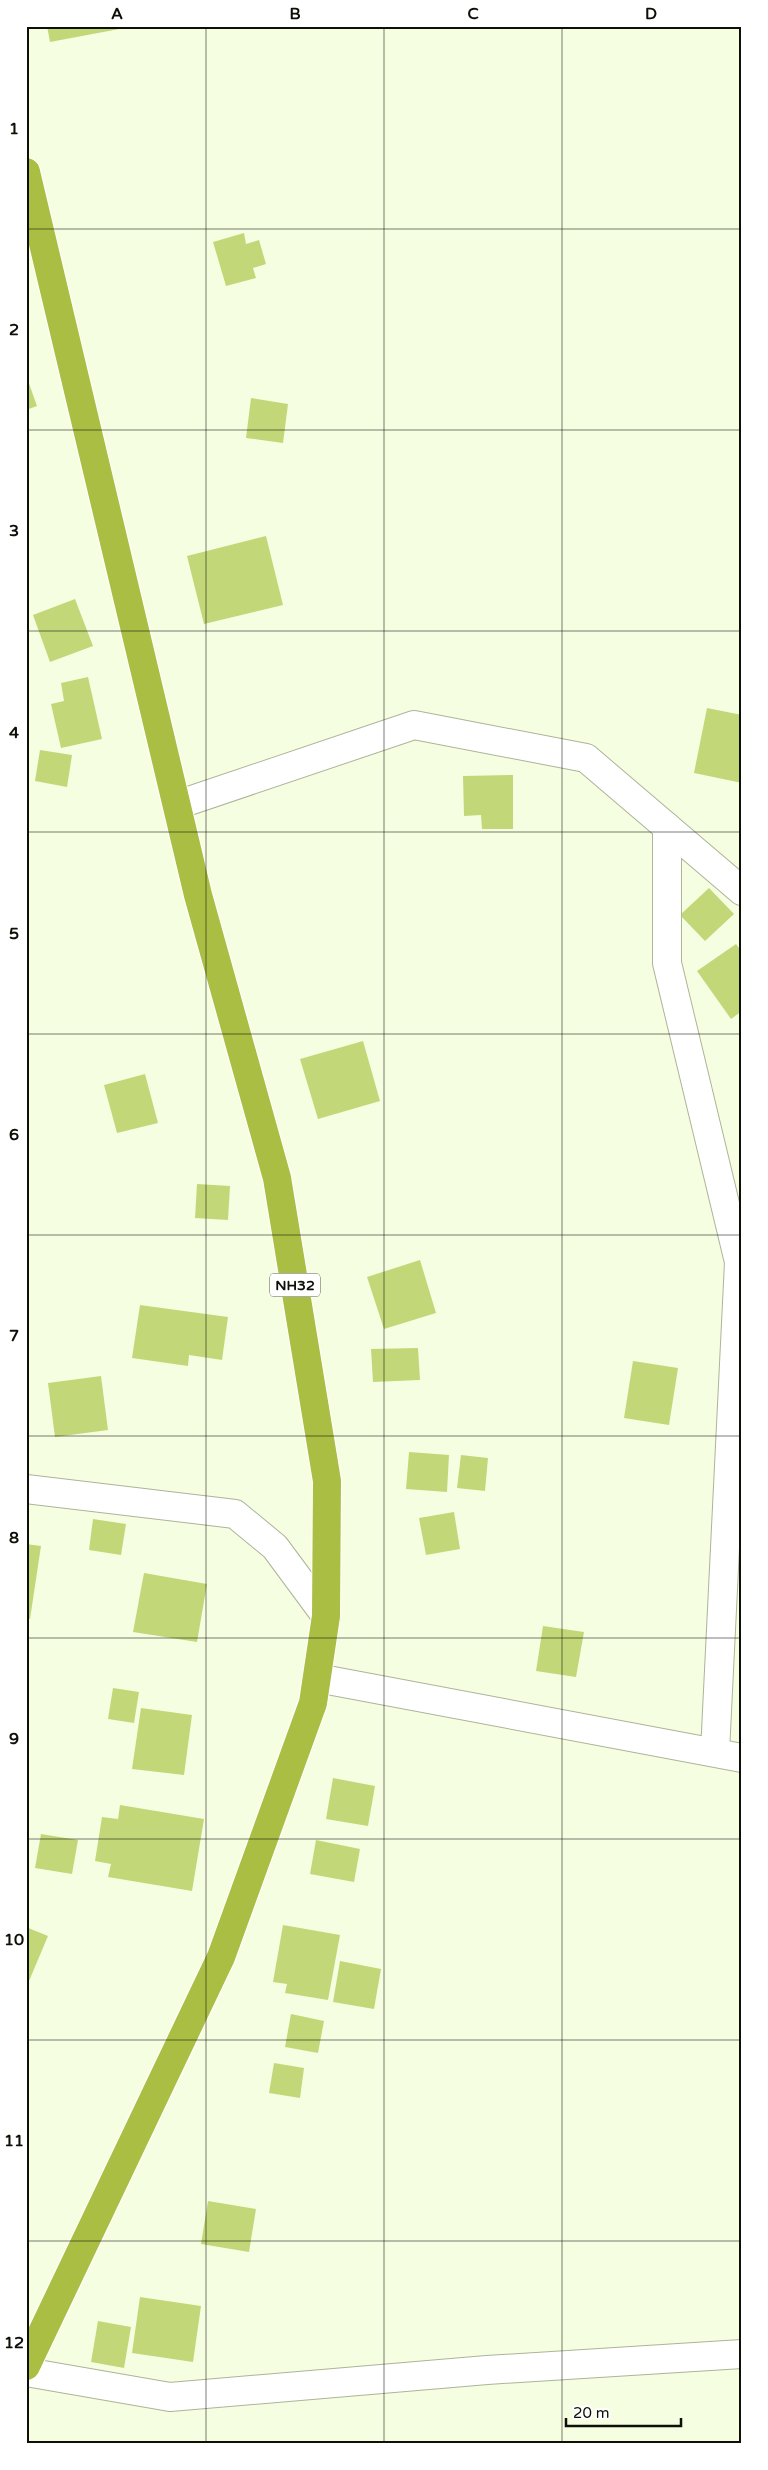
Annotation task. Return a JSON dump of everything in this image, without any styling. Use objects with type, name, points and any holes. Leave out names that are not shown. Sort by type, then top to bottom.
[{"type":"highway","name":"NH32","points":[[26,172],[198,895],[278,1178],[327,1481],[326,1616],[313,1703],[221,1957],[26,2366]]},
{"type":"street","points":[[177,805],[414,725],[586,758],[742,891]]},
{"type":"street","points":[[667,827],[667,962],[739,1262],[715,1752]]},
{"type":"street","points":[[26,1489],[235,1514],[275,1547],[326,1616]]},
{"type":"street","points":[[317,1678],[742,1758]]},
{"type":"street","points":[[26,2372],[170,2397],[487,2370],[742,2354]]},
{"type":"building","points":[[47,26],[130,26],[130,27],[50,42]]},
{"type":"building","points":[[244,233],[246,244],[259,240],[266,264],[253,268],[256,278],[226,286],[213,242]]},
{"type":"building","points":[[26,375],[37,406],[26,410]]},
{"type":"building","points":[[251,398],[288,404],[283,443],[246,438]]},
{"type":"building","points":[[266,536],[283,605],[204,624],[187,556]]},
{"type":"building","points":[[75,599],[93,646],[50,662],[33,615]]},
{"type":"building","points":[[88,677],[102,739],[61,748],[51,704],[64,701],[61,683]]},
{"type":"building","points":[[707,708],[742,715],[742,783],[694,773]]},
{"type":"building","points":[[40,750],[72,755],[67,787],[35,781]]},
{"type":"building","points":[[513,775],[513,829],[482,829],[481,815],[464,816],[463,776]]},
{"type":"building","points":[[709,888],[734,914],[705,941],[680,915]]},
{"type":"building","points":[[736,944],[742,952],[742,1011],[731,1019],[697,971]]},
{"type":"building","points":[[363,1041],[380,1101],[318,1119],[300,1059]]},
{"type":"building","points":[[145,1074],[158,1123],[117,1133],[104,1085]]},
{"type":"building","points":[[197,1184],[230,1186],[228,1220],[195,1218]]},
{"type":"building","points":[[420,1260],[436,1313],[384,1329],[367,1277]]},
{"type":"building","points":[[140,1305],[228,1317],[222,1360],[189,1355],[188,1366],[132,1358]]},
{"type":"building","points":[[418,1348],[420,1380],[373,1382],[371,1349]]},
{"type":"building","points":[[633,1361],[678,1368],[669,1425],[624,1418]]},
{"type":"building","points":[[101,1376],[108,1430],[55,1437],[48,1383]]},
{"type":"building","points":[[409,1452],[449,1455],[447,1492],[406,1489]]},
{"type":"building","points":[[461,1455],[488,1458],[485,1491],[457,1488]]},
{"type":"building","points":[[454,1512],[460,1549],[426,1555],[419,1518]]},
{"type":"building","points":[[93,1519],[126,1524],[121,1555],[89,1550]]},
{"type":"building","points":[[26,1544],[41,1546],[30,1619],[26,1619]]},
{"type":"building","points":[[144,1573],[207,1584],[197,1642],[133,1632]]},
{"type":"building","points":[[543,1626],[584,1632],[576,1677],[536,1671]]},
{"type":"building","points":[[113,1688],[139,1692],[134,1723],[108,1719]]},
{"type":"building","points":[[141,1708],[192,1715],[184,1775],[132,1769]]},
{"type":"building","points":[[333,1778],[375,1786],[368,1826],[326,1819]]},
{"type":"building","points":[[120,1805],[204,1819],[192,1891],[108,1877],[111,1864],[95,1861],[102,1817],[118,1819]]},
{"type":"building","points":[[41,1834],[78,1840],[72,1874],[35,1868]]},
{"type":"building","points":[[316,1840],[360,1849],[354,1882],[310,1874]]},
{"type":"building","points":[[283,1925],[340,1935],[328,2000],[285,1993],[287,1984],[273,1982]]},
{"type":"building","points":[[26,1927],[48,1936],[29,1981],[26,1980]]},
{"type":"building","points":[[340,1961],[381,1969],[374,2009],[333,2002]]},
{"type":"building","points":[[291,2014],[324,2021],[318,2053],[285,2047]]},
{"type":"building","points":[[274,2063],[304,2068],[300,2098],[269,2093]]},
{"type":"building","points":[[208,2201],[256,2209],[249,2252],[201,2244]]},
{"type":"building","points":[[140,2297],[201,2306],[193,2362],[132,2353]]},
{"type":"building","points":[[98,2321],[131,2327],[124,2368],[91,2362]]}]
